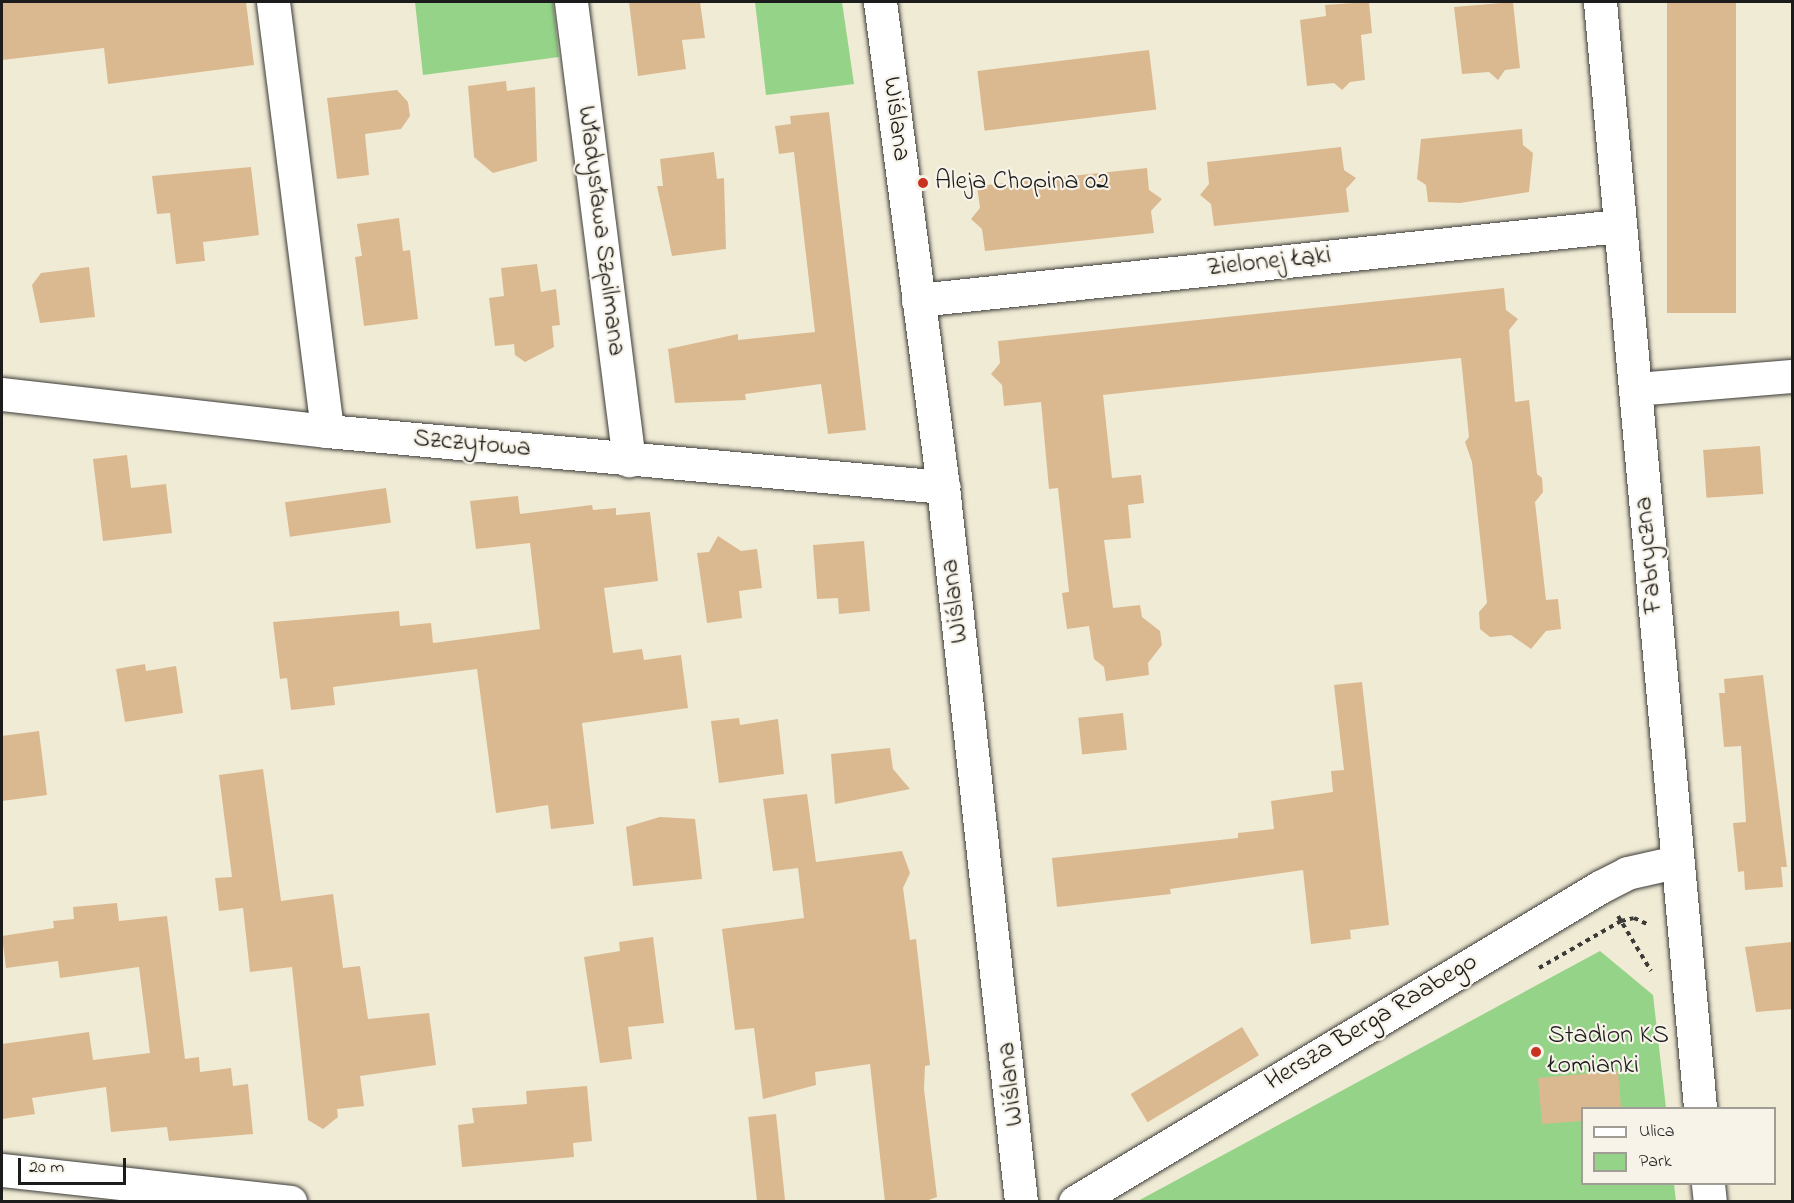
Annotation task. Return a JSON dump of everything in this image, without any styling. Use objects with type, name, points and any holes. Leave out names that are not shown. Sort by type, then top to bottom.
[{"type":"street","points":[[273,2],[327,431]]},
{"type":"street","name":"Władysława Szpilmana","points":[[571,2],[629,460]]},
{"type":"street","name":"Wiślana","points":[[880,2],[943,487],[1021,1202]]},
{"type":"street","name":"Fabryczna","points":[[1600,2],[1700,1107]]},
{"type":"street","name":"Zielonej Łąki","points":[[918,300],[1619,226]]},
{"type":"street","points":[[1636,389],[1792,376]]},
{"type":"street","name":"Szczytowa","points":[[2,394],[327,431],[943,487]]},
{"type":"street","name":"Hersza Berga Raabego","points":[[1075,1202],[1600,887],[1628,873],[1676,862]]},
{"type":"street","points":[[2,1170],[290,1202]]},
{"type":"street","points":[[1708,1185],[1710,1202]]},
{"type":"path","points":[[1532,972],[1621,921],[1634,918],[1651,929]]},
{"type":"green space","points":[[415,2],[553,2],[559,57],[423,75]]},
{"type":"green space","points":[[755,2],[842,2],[854,84],[766,95]]},
{"type":"green space","name":"Stadion KS Łomianki","points":[[1600,951],[1653,995],[1666,1107],[1581,1107],[1581,1185],[1674,1185],[1676,1201],[1136,1202]]},
{"type":"building","points":[[2,2],[246,2],[254,65],[108,84],[104,48],[2,60]]},
{"type":"building","points":[[629,2],[700,2],[705,38],[682,40],[686,69],[638,76]]},
{"type":"building","points":[[1369,2],[1372,33],[1361,35],[1365,80],[1350,82],[1342,90],[1334,83],[1307,86],[1300,20],[1326,16],[1325,5]]},
{"type":"building","points":[[1513,2],[1520,68],[1505,70],[1498,80],[1489,72],[1462,74],[1454,7]]},
{"type":"building","points":[[1667,2],[1736,2],[1736,313],[1667,313]]},
{"type":"building","points":[[1149,50],[1156,110],[985,131],[977,71]]},
{"type":"building","points":[[506,81],[507,91],[535,87],[537,161],[493,173],[474,157],[468,86]]},
{"type":"building","points":[[397,90],[408,102],[410,116],[401,129],[365,134],[369,175],[337,179],[327,98]]},
{"type":"building","points":[[829,112],[866,430],[828,434],[821,384],[745,394],[746,400],[675,403],[668,349],[738,334],[738,340],[815,332],[794,152],[779,154],[775,126],[791,124],[790,116]]},
{"type":"building","points":[[1522,129],[1523,145],[1533,153],[1529,192],[1460,203],[1428,202],[1426,185],[1417,179],[1421,139]]},
{"type":"building","points":[[1341,147],[1344,170],[1356,178],[1346,189],[1349,212],[1214,226],[1211,204],[1200,195],[1209,184],[1207,162]]},
{"type":"building","points":[[714,152],[717,179],[724,178],[726,249],[672,256],[657,186],[663,186],[660,159]]},
{"type":"building","points":[[251,167],[259,235],[203,242],[205,261],[176,264],[170,213],[157,214],[152,176]]},
{"type":"building","points":[[1147,168],[1149,190],[1162,199],[1151,211],[1154,233],[985,251],[982,229],[971,219],[980,208],[977,186]]},
{"type":"building","points":[[399,218],[403,251],[410,250],[418,319],[364,326],[355,257],[362,256],[357,224]]},
{"type":"building","points":[[537,264],[541,292],[556,289],[560,325],[552,326],[554,347],[525,362],[515,355],[514,344],[495,346],[489,298],[504,296],[501,268]]},
{"type":"building","points":[[89,267],[95,317],[40,323],[32,285],[41,273]]},
{"type":"building","points":[[1504,288],[1506,310],[1518,319],[1509,330],[1515,402],[1529,400],[1537,474],[1542,478],[1543,492],[1535,502],[1546,600],[1558,599],[1561,629],[1546,631],[1531,649],[1511,635],[1490,637],[1480,629],[1479,612],[1487,603],[1472,462],[1465,442],[1469,437],[1461,358],[1103,395],[1112,478],[1141,475],[1144,503],[1128,505],[1131,538],[1104,540],[1113,608],[1140,605],[1142,617],[1160,631],[1162,645],[1148,663],[1149,675],[1106,681],[1104,667],[1094,659],[1089,626],[1067,629],[1062,593],[1069,592],[1058,488],[1049,489],[1041,402],[1004,406],[1002,385],[991,374],[1000,363],[998,341]]},
{"type":"building","points":[[1760,446],[1763,494],[1706,498],[1703,450]]},
{"type":"building","points":[[127,455],[131,488],[166,484],[172,533],[103,541],[93,459]]},
{"type":"building","points":[[386,488],[391,523],[290,537],[285,502]]},
{"type":"building","points":[[518,496],[520,514],[592,505],[593,510],[616,508],[616,515],[650,512],[658,581],[604,588],[613,653],[642,649],[644,660],[681,655],[688,708],[582,723],[594,824],[551,829],[548,805],[496,813],[477,669],[333,687],[335,705],[291,710],[287,678],[280,679],[273,622],[399,611],[400,626],[431,623],[433,643],[540,629],[530,543],[476,549],[470,501]]},
{"type":"building","points":[[718,536],[741,551],[757,549],[762,588],[739,591],[742,618],[707,623],[697,553],[709,552]]},
{"type":"building","points":[[864,541],[870,611],[839,614],[838,598],[817,599],[813,545]]},
{"type":"building","points":[[145,664],[146,671],[176,666],[183,713],[125,722],[116,669]]},
{"type":"building","points":[[1763,675],[1787,867],[1781,867],[1783,887],[1745,890],[1744,871],[1738,872],[1733,823],[1746,822],[1741,746],[1724,747],[1719,693],[1725,693],[1724,679]]},
{"type":"building","points":[[1362,682],[1389,925],[1350,930],[1351,939],[1311,944],[1303,870],[1170,889],[1171,894],[1057,907],[1052,858],[1238,838],[1238,833],[1274,829],[1271,801],[1333,792],[1331,771],[1344,770],[1334,685]]},
{"type":"building","points":[[1123,713],[1127,750],[1082,755],[1078,718]]},
{"type":"building","points":[[739,718],[740,725],[778,719],[784,774],[719,783],[711,721]]},
{"type":"building","points":[[39,731],[47,795],[2,801],[2,736]]},
{"type":"building","points":[[890,748],[893,769],[910,789],[835,804],[831,754]]},
{"type":"building","points":[[263,769],[281,901],[333,894],[343,968],[360,966],[368,1019],[429,1013],[436,1065],[360,1076],[364,1106],[337,1109],[338,1117],[323,1129],[308,1120],[292,967],[250,972],[243,908],[219,911],[215,878],[232,877],[219,775]]},
{"type":"building","points":[[807,794],[816,862],[902,851],[910,873],[903,888],[910,940],[916,939],[930,1065],[925,1066],[924,1089],[937,1197],[923,1202],[885,1202],[870,1064],[815,1072],[816,1085],[763,1099],[754,1028],[735,1030],[722,929],[804,918],[798,868],[773,871],[763,799]]},
{"type":"building","points":[[660,817],[695,819],[702,879],[633,886],[626,827]]},
{"type":"building","points":[[117,903],[119,921],[167,916],[185,1059],[199,1057],[200,1072],[231,1068],[233,1086],[248,1084],[253,1134],[169,1141],[167,1127],[111,1132],[106,1087],[32,1098],[35,1114],[2,1119],[2,1044],[89,1032],[93,1060],[150,1053],[139,967],[60,978],[58,961],[6,968],[2,936],[54,928],[53,921],[74,919],[73,907]]},
{"type":"building","points":[[653,937],[664,1023],[628,1027],[632,1059],[600,1063],[584,957],[620,951],[619,942]]},
{"type":"building","points":[[1792,942],[1792,1009],[1756,1012],[1745,947]]},
{"type":"building","points":[[1242,1027],[1259,1055],[1148,1122],[1131,1094]]},
{"type":"building","points":[[1618,1071],[1621,1107],[1581,1107],[1581,1121],[1542,1124],[1538,1078]]},
{"type":"building","points":[[587,1086],[592,1141],[573,1143],[574,1157],[462,1167],[458,1125],[474,1123],[472,1108],[527,1104],[526,1091]]},
{"type":"building","points":[[776,1114],[785,1202],[757,1202],[748,1117]]},
{"type":"place","name":"Aleja Chopina 02","points":[[923,183]]},
{"type":"place","name":"Stadion KS Łomianki","points":[[1536,1052]]}]
